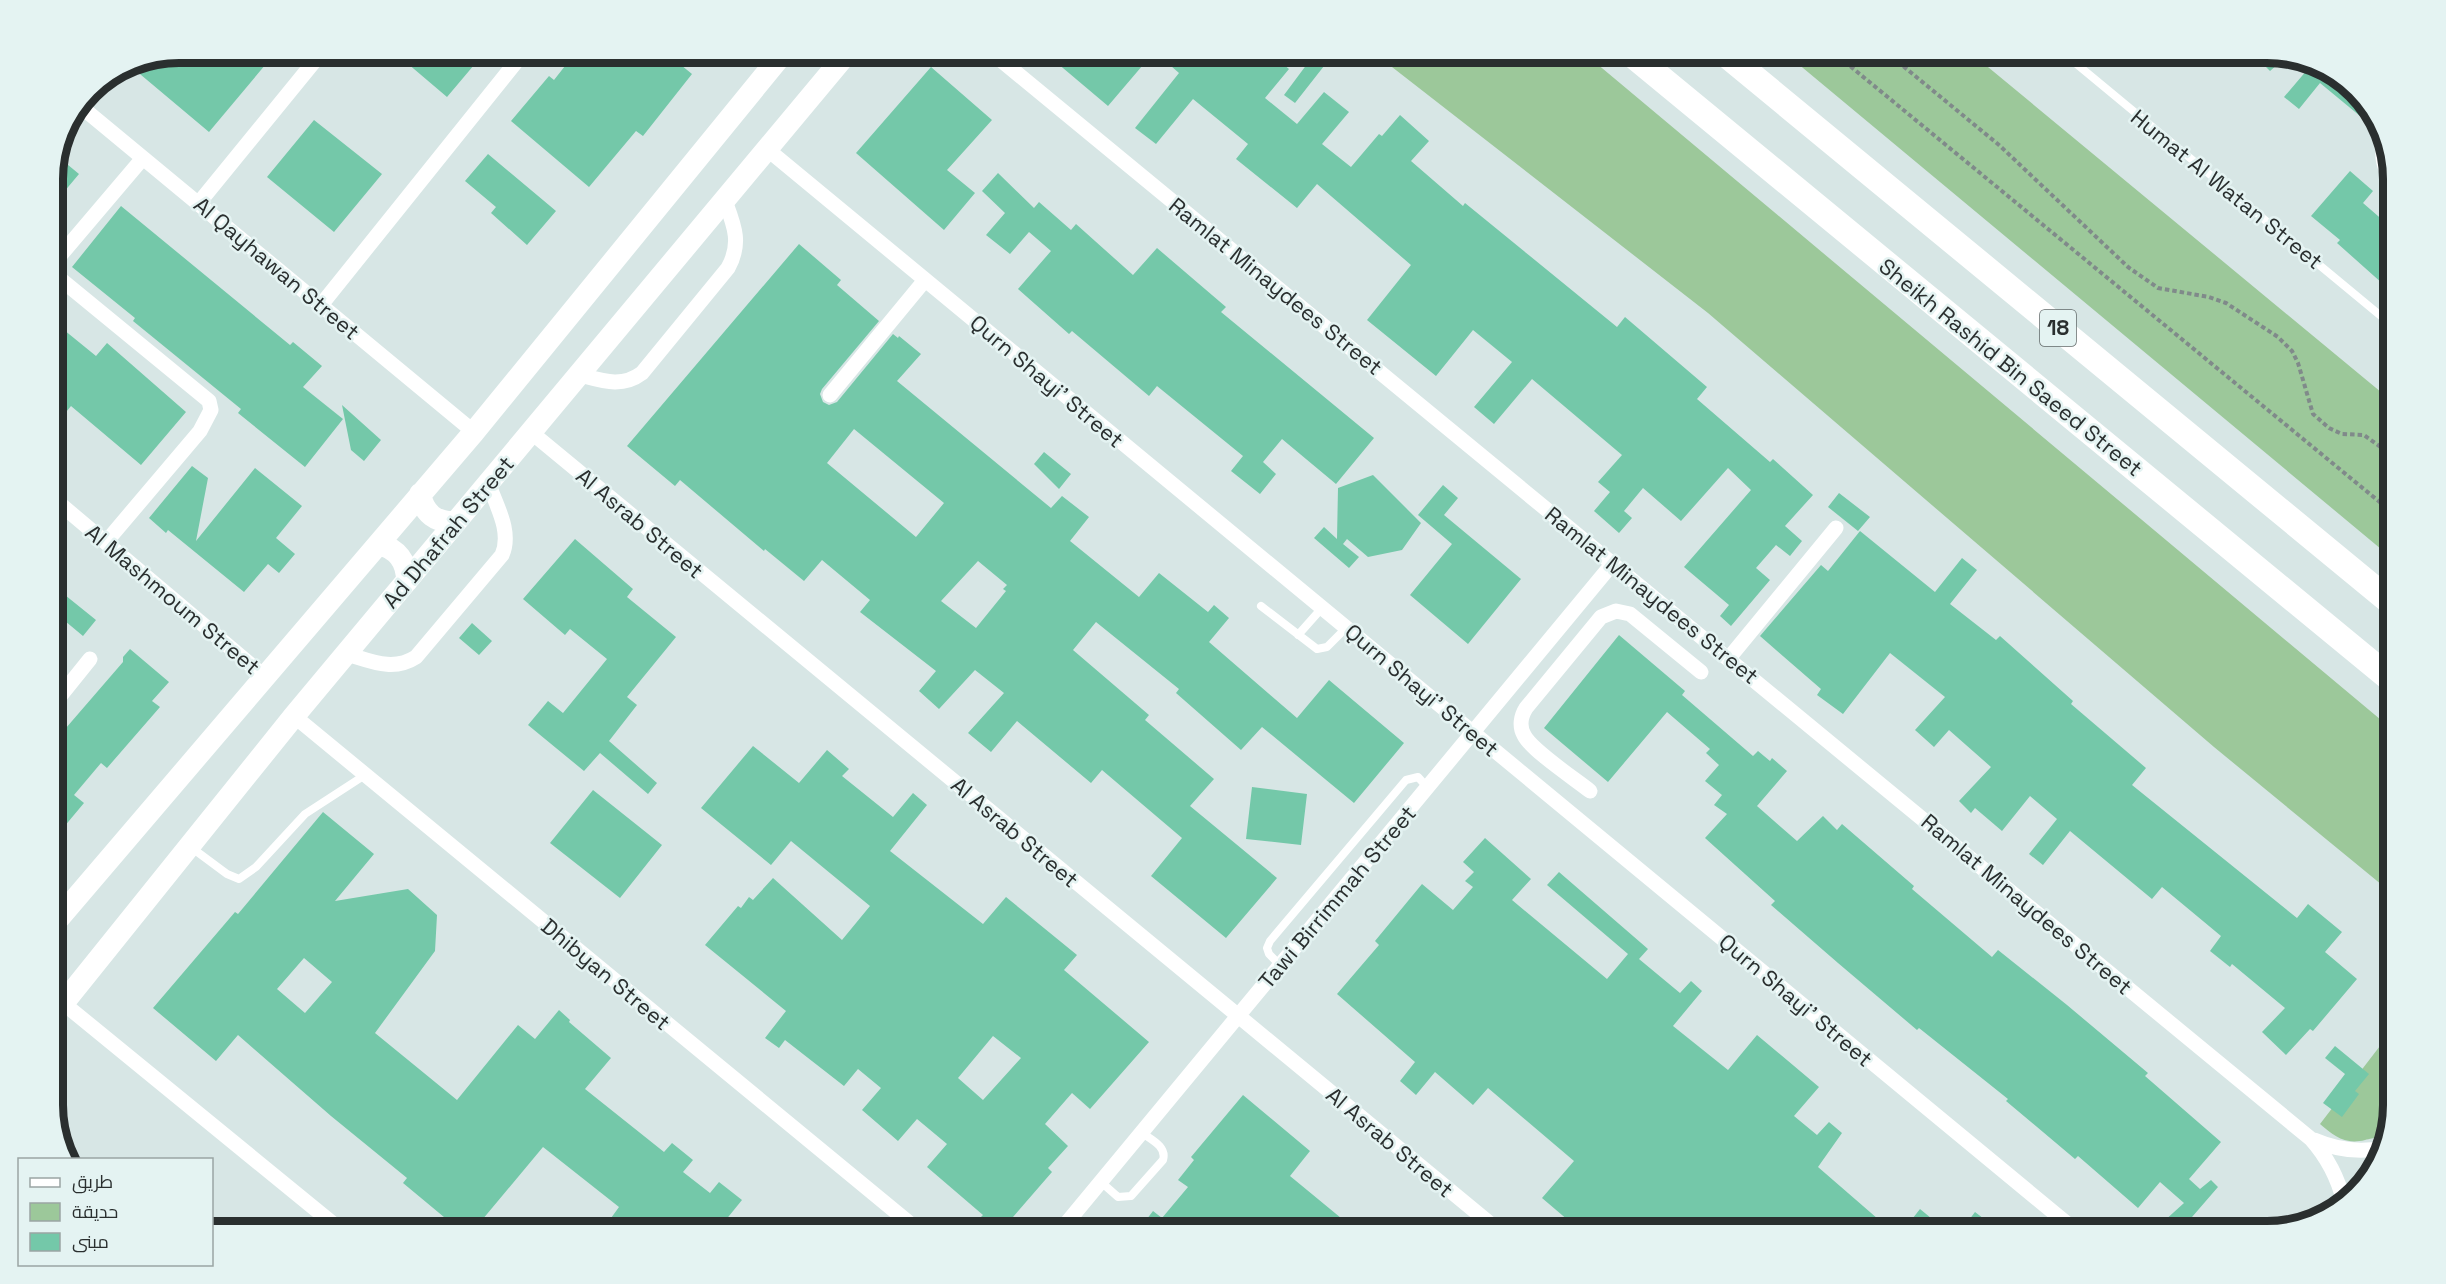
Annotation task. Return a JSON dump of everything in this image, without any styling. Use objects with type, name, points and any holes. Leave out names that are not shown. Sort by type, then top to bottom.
[{"type":"main road","name":"Ad Dhafrah Street","points":[[63,914],[474,432],[775,63]]},
{"type":"main road","name":"Ad Dhafrah Street","points":[[63,1003],[294,716],[839,63]]},
{"type":"main road","name":"Sheikh Rashid Bin Saeed Street","points":[[1642,63],[2383,673]]},
{"type":"main road","name":"18","points":[[1736,63],[2383,596]]},
{"type":"main road","points":[[420,494],[422,503],[431,516],[439,521],[456,522]]},
{"type":"main road","points":[[379,544],[387,546],[400,557],[407,572],[407,581]]},
{"type":"street","points":[[198,204],[313,63]]},
{"type":"street","points":[[321,305],[515,63]]},
{"type":"street","name":"Ramlat Minaydees Street","points":[[1004,63],[2311,1139],[2333,1169],[2341,1194]]},
{"type":"street","name":"Al Qayhawan Street","points":[[86,110],[474,432]]},
{"type":"street","name":"Qurn Shayi' Street","points":[[767,149],[2063,1221]]},
{"type":"street","points":[[63,252],[143,158]]},
{"type":"street","points":[[580,375],[617,383],[626,382],[642,373],[733,259],[736,249],[736,230],[725,201]]},
{"type":"street","points":[[830,395],[925,280]]},
{"type":"street","points":[[63,281],[209,401],[211,410],[200,431],[106,542]]},
{"type":"street","name":"Al Asrab Street","points":[[531,434],[1486,1221]]},
{"type":"street","points":[[347,654],[391,666],[400,665],[416,657],[431,640],[502,555],[505,548],[506,532],[489,484]]},
{"type":"street","name":"Al Mashmoum Street","points":[[63,506],[265,676]]},
{"type":"street","points":[[1729,658],[1836,528]]},
{"type":"street","name":"Tawi Birrimmah Street","points":[[1069,1221],[1613,563]]},
{"type":"street","points":[[1590,791],[1528,741],[1522,729],[1523,714],[1526,708],[1601,617],[1608,613],[1623,611],[1636,617],[1701,672]]},
{"type":"street","points":[[1545,646],[1565,662]]},
{"type":"street","points":[[63,693],[90,659]]},
{"type":"street","name":"Dhibyan Street","points":[[294,716],[906,1221]]},
{"type":"street","points":[[63,1013],[328,1221]]},
{"type":"street","name":"Ramlat Minaydees Street","points":[[2311,1139],[2339,1149],[2374,1150]]},
{"type":"lane","name":"Humat Al Watan Street","points":[[2078,63],[2383,318]]},
{"type":"lane","points":[[2379,150],[2383,171]]},
{"type":"lane","points":[[1262,606],[1312,647],[1322,649],[1332,644],[1346,628]]},
{"type":"lane","points":[[1298,635],[1322,608]]},
{"type":"lane","points":[[189,846],[227,874],[240,879],[256,867],[305,814],[365,775]]},
{"type":"lane","points":[[1281,966],[1269,954],[1267,948],[1270,941],[1406,780],[1418,777],[1428,788]]},
{"type":"lane","points":[[1101,1182],[1118,1197],[1131,1196],[1163,1161],[1165,1156],[1162,1148],[1142,1133]]},
{"type":"path","points":[[1846,63],[2383,505]]},
{"type":"path","points":[[1899,63],[1999,145],[2128,267],[2158,288],[2209,297],[2226,303],[2278,337],[2292,351],[2298,363],[2313,414],[2329,428],[2342,435],[2364,435],[2383,449]]},
{"type":"green space","points":[[1387,63],[1596,63],[2383,722],[2383,886],[2214,747],[1708,313]]},
{"type":"green space","points":[[1797,63],[1983,63],[2383,394],[2383,551]]},
{"type":"green space","points":[[2383,1042],[2383,1113],[2379,1135],[2365,1140],[2346,1140],[2320,1124]]},
{"type":"building","points":[[179,63],[267,63],[209,132],[137,71],[164,64]]},
{"type":"building","points":[[407,63],[476,63],[447,97]]},
{"type":"building","points":[[567,63],[678,63],[692,74],[643,136],[636,131],[589,187],[511,121],[549,76],[554,80]]},
{"type":"building","points":[[1057,63],[1145,63],[1108,106]]},
{"type":"building","points":[[1168,63],[1282,63],[1289,69],[1265,98],[1297,124],[1324,92],[1349,112],[1322,144],[1351,167],[1379,134],[1382,136],[1400,115],[1429,141],[1411,161],[1463,206],[1465,203],[1617,327],[1625,317],[1707,387],[1697,399],[1770,462],[1773,459],[1813,495],[1785,526],[1802,541],[1790,556],[1776,545],[1756,568],[1770,580],[1731,626],[1720,616],[1729,605],[1684,567],[1751,490],[1728,468],[1681,521],[1643,488],[1624,511],[1632,518],[1619,533],[1594,511],[1610,492],[1598,482],[1622,455],[1532,379],[1494,424],[1474,407],[1512,362],[1473,330],[1436,376],[1367,320],[1411,265],[1317,184],[1297,208],[1236,159],[1248,144],[1193,99],[1156,144],[1135,128],[1179,73]]},
{"type":"building","points":[[1308,63],[1326,63],[1295,103],[1284,95]]},
{"type":"building","points":[[2262,63],[2278,64],[2270,71]]},
{"type":"building","points":[[931,67],[992,120],[947,170],[975,193],[944,230],[856,153]]},
{"type":"building","points":[[2307,70],[2344,92],[2362,113],[2360,116],[2320,83],[2299,109],[2284,97]]},
{"type":"building","points":[[314,120],[382,174],[334,232],[267,177]]},
{"type":"building","points":[[488,154],[556,211],[527,245],[491,213],[496,207],[465,181]]},
{"type":"building","points":[[64,162],[79,174],[63,193]]},
{"type":"building","points":[[2350,171],[2373,191],[2363,203],[2383,220],[2383,284],[2337,243],[2340,240],[2311,216]]},
{"type":"building","points":[[998,173],[1034,208],[1039,202],[1071,230],[1076,224],[1133,275],[1157,248],[1226,307],[1221,312],[1374,438],[1336,484],[1282,439],[1263,462],[1276,474],[1260,494],[1231,471],[1243,456],[1157,386],[1149,396],[1072,331],[1069,334],[1018,289],[1051,251],[1029,232],[1010,254],[986,235],[1005,213],[982,191]]},
{"type":"building","points":[[121,206],[290,345],[293,342],[322,366],[303,387],[343,419],[305,467],[238,413],[241,409],[133,321],[135,318],[72,267]]},
{"type":"building","points":[[799,244],[841,280],[837,285],[879,321],[822,389],[820,394],[823,402],[829,405],[837,402],[893,334],[898,338],[899,336],[921,354],[897,381],[1051,508],[1062,496],[1089,517],[1070,541],[1139,597],[1159,573],[1208,612],[1214,605],[1229,618],[1209,642],[1297,718],[1329,680],[1404,743],[1354,803],[1262,727],[1241,750],[1176,693],[1179,689],[1096,622],[1073,650],[1149,715],[1145,720],[1214,779],[1190,806],[1277,878],[1226,938],[1151,876],[1182,838],[1102,770],[1091,783],[1017,721],[991,752],[968,733],[1004,693],[975,670],[939,709],[919,691],[936,671],[860,612],[870,600],[822,560],[804,581],[765,549],[764,551],[680,480],[675,486],[627,446]],"holes":[[[854,429],[944,503],[916,537],[827,463]],[[978,561],[1007,585],[1003,589],[1006,591],[976,628],[941,601]]]},
{"type":"building","points":[[63,329],[96,356],[107,343],[186,412],[141,465],[71,406],[63,416]]},
{"type":"building","points":[[342,405],[381,440],[364,461],[351,450]]},
{"type":"building","points":[[1044,452],[1071,474],[1059,489],[1034,464]]},
{"type":"building","points":[[192,466],[208,478],[196,541],[255,468],[302,506],[276,538],[295,554],[279,573],[268,564],[244,592],[168,530],[166,533],[149,518]]},
{"type":"building","points":[[1373,475],[1421,523],[1402,550],[1368,557],[1347,539],[1343,544],[1359,557],[1349,568],[1314,538],[1324,527],[1337,539],[1338,488]]},
{"type":"building","points":[[1443,485],[1458,498],[1444,515],[1521,579],[1468,644],[1410,595],[1452,544],[1418,515]]},
{"type":"building","points":[[1839,493],[1870,517],[1858,531],[1828,507]]},
{"type":"building","points":[[1860,531],[1935,592],[1962,558],[1977,570],[1950,604],[1996,640],[2000,636],[2073,701],[2071,704],[2146,768],[2132,785],[2297,918],[2308,904],[2342,932],[2325,952],[2357,979],[2313,1031],[2310,1029],[2286,1055],[2262,1032],[2285,1008],[2232,964],[2230,967],[2210,951],[2221,936],[2162,887],[2152,899],[2070,831],[2043,865],[2029,854],[2057,819],[2030,796],[2002,831],[1975,808],[1971,813],[1959,801],[1991,767],[1949,730],[1934,747],[1915,730],[1945,697],[1890,653],[1843,714],[1817,695],[1821,689],[1760,636],[1821,565],[1828,571]]},
{"type":"building","points":[[575,539],[633,589],[627,597],[676,637],[627,697],[637,705],[609,741],[657,783],[648,794],[600,753],[584,771],[528,725],[548,701],[563,713],[607,659],[570,629],[565,635],[523,599]]},
{"type":"building","points":[[63,593],[96,620],[83,636],[63,619]]},
{"type":"building","points":[[472,623],[492,641],[479,655],[459,638]]},
{"type":"building","points":[[1619,635],[1685,691],[1682,695],[1753,756],[1758,751],[1770,761],[1772,758],[1787,771],[1757,806],[1797,841],[1823,816],[1837,830],[1842,824],[1914,886],[1912,889],[1992,957],[1998,950],[2148,1073],[2145,1076],[2221,1142],[2189,1179],[2200,1189],[2211,1180],[2218,1187],[2189,1221],[2164,1221],[2184,1203],[2160,1182],[2138,1208],[2078,1156],[2075,1159],[2006,1101],[2008,1099],[1919,1028],[1917,1030],[1838,963],[1771,905],[1775,901],[1705,838],[1727,814],[1714,805],[1722,795],[1705,781],[1719,765],[1706,753],[1710,749],[1667,712],[1608,782],[1544,728]]},
{"type":"building","points":[[130,649],[169,682],[152,701],[160,707],[107,768],[101,763],[74,795],[84,803],[63,828],[63,731],[123,662],[123,657]]},
{"type":"building","points":[[753,746],[799,783],[827,750],[849,769],[842,776],[893,817],[913,793],[927,805],[890,851],[983,924],[1006,897],[1077,955],[1064,970],[1149,1042],[1090,1109],[1072,1093],[1045,1124],[1068,1146],[1048,1168],[1052,1172],[1010,1221],[977,1221],[983,1215],[927,1167],[947,1144],[917,1119],[898,1141],[862,1110],[881,1088],[858,1069],[844,1086],[785,1040],[779,1048],[765,1038],[786,1011],[705,945],[738,906],[741,908],[749,897],[753,900],[773,878],[842,940],[870,906],[791,841],[771,865],[701,808]],"holes":[[[993,1036],[1021,1058],[983,1100],[958,1078]]]},
{"type":"building","points":[[1252,787],[1307,794],[1301,845],[1246,839]]},
{"type":"building","points":[[593,790],[662,845],[620,898],[550,843]]},
{"type":"building","points":[[323,812],[374,854],[335,901],[408,889],[437,915],[435,951],[375,1033],[457,1100],[518,1025],[535,1039],[559,1010],[570,1020],[569,1022],[611,1058],[585,1089],[664,1152],[672,1143],[693,1160],[683,1172],[710,1193],[719,1182],[742,1200],[725,1221],[609,1221],[619,1207],[543,1147],[481,1221],[449,1221],[403,1183],[407,1178],[238,1035],[216,1061],[153,1008],[235,912],[238,914]],"holes":[[[304,958],[332,982],[305,1013],[277,989]]]},
{"type":"building","points":[[1485,838],[1531,879],[1512,900],[1607,979],[1628,954],[1547,885],[1559,872],[1648,949],[1639,959],[1680,993],[1691,981],[1702,991],[1673,1026],[1728,1070],[1757,1035],[1819,1087],[1794,1116],[1817,1135],[1829,1122],[1842,1133],[1818,1167],[1880,1221],[1635,1221],[1633,1219],[1631,1221],[1569,1221],[1542,1198],[1574,1161],[1488,1088],[1473,1105],[1435,1072],[1416,1095],[1400,1081],[1415,1062],[1337,994],[1379,945],[1375,941],[1422,884],[1453,910],[1473,887],[1465,881],[1474,872],[1463,862]]},
{"type":"building","points":[[2335,1046],[2369,1074],[2355,1091],[2359,1094],[2342,1117],[2323,1103],[2345,1074],[2325,1058]]},
{"type":"building","points":[[1243,1095],[1310,1151],[1290,1176],[1345,1221],[1145,1221],[1153,1211],[1162,1218],[1188,1187],[1178,1180],[1194,1160],[1191,1157]]},
{"type":"building","points":[[1920,1209],[1935,1221],[1911,1221]]},
{"type":"building","points":[[1975,1212],[1987,1221],[1968,1221]]}]
